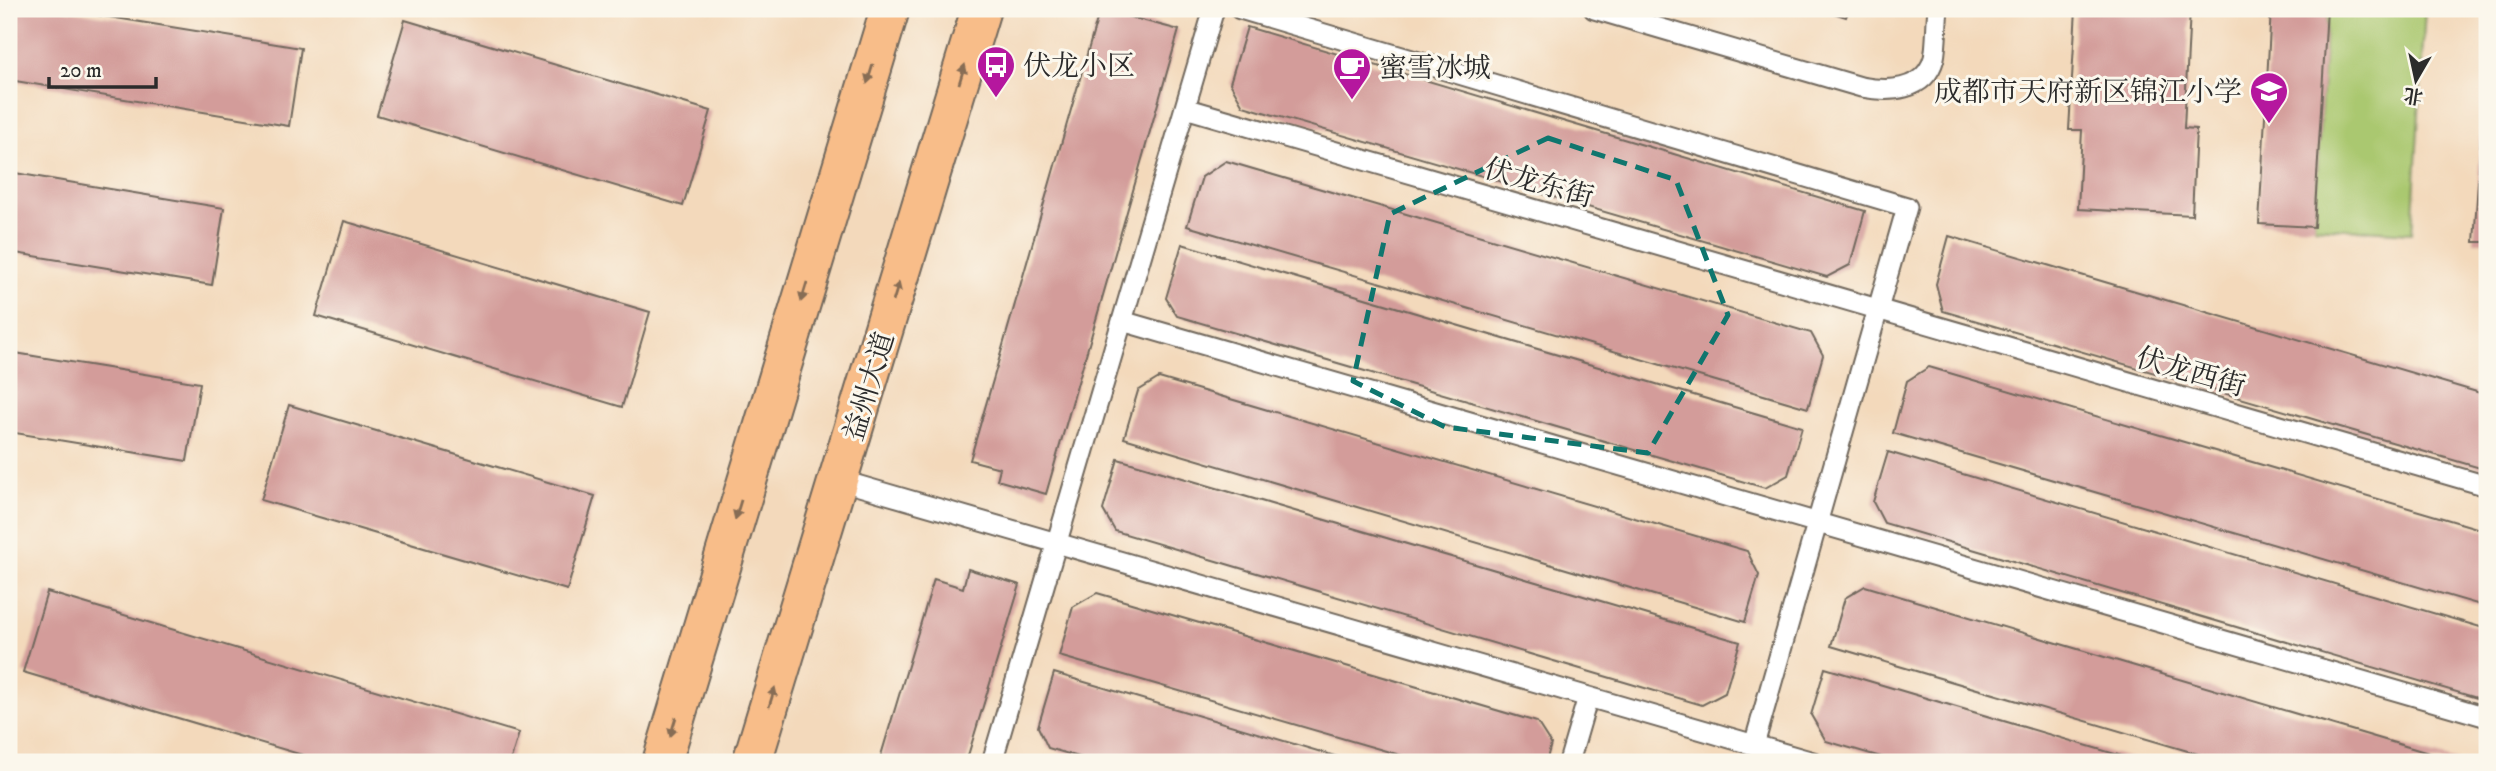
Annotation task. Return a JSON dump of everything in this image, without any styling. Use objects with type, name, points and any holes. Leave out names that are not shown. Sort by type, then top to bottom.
[{"type":"main road","points":[[662,762],[890,9]]},
{"type":"main road","name":"益州大道","points":[[752,762],[981,9]]},
{"type":"lane","points":[[992,762],[1214,9]]},
{"type":"lane","points":[[1240,9],[1907,207],[1754,745]]},
{"type":"lane","points":[[1594,9],[1882,91],[1903,89],[1921,80],[1933,60],[1938,9]]},
{"type":"lane","name":"伏龙东街","points":[[1185,108],[1878,309]]},
{"type":"lane","name":"伏龙西街","points":[[1878,309],[2487,486]]},
{"type":"lane","points":[[1122,321],[2487,716]]},
{"type":"lane","points":[[839,480],[1813,762]]},
{"type":"lane","points":[[1569,762],[1588,697]]},
{"type":"highlighted area","points":[[1548,138],[1676,180],[1728,315],[1648,453],[1445,427],[1353,381],[1390,214]]},
{"type":"green space","points":[[2327,9],[2425,9],[2412,233],[2314,227]]},
{"type":"building","points":[[9,9],[60,9],[301,48],[289,126],[9,80]]},
{"type":"building","points":[[1100,9],[1179,30],[1046,494],[997,480],[1000,468],[970,460]]},
{"type":"building","points":[[1821,9],[1849,9],[1846,17]]},
{"type":"building","points":[[2076,9],[2190,9],[2184,128],[2196,129],[2192,215],[2078,209],[2082,130],[2069,130]]},
{"type":"building","points":[[2271,9],[2327,9],[2314,227],[2259,224]]},
{"type":"building","points":[[405,20],[711,111],[683,206],[377,115]]},
{"type":"building","points":[[1247,27],[1865,211],[1850,265],[1827,277],[1243,106],[1230,83]]},
{"type":"building","points":[[2485,78],[2487,242],[2474,242]]},
{"type":"building","points":[[1226,161],[1811,333],[1823,355],[1808,408],[1187,226],[1202,177]]},
{"type":"building","points":[[9,172],[224,208],[212,285],[9,252]]},
{"type":"building","points":[[344,221],[650,312],[622,407],[316,316]]},
{"type":"building","points":[[1949,236],[2487,395],[2487,470],[1943,311],[1936,284]]},
{"type":"building","points":[[1182,244],[1802,427],[1788,475],[1765,488],[1177,316],[1166,298]]},
{"type":"building","points":[[9,352],[200,383],[187,461],[9,432]]},
{"type":"building","points":[[1929,367],[2487,531],[2487,607],[1893,433],[1907,381]]},
{"type":"building","points":[[1159,378],[1747,551],[1759,575],[1745,622],[1124,438],[1138,391]]},
{"type":"building","points":[[289,405],[595,496],[567,590],[261,500]]},
{"type":"building","points":[[1888,452],[2487,629],[2487,701],[1884,523],[1873,502]]},
{"type":"building","points":[[1118,459],[1740,642],[1725,693],[1702,705],[1115,531],[1103,510]]},
{"type":"building","points":[[968,569],[1020,585],[966,762],[879,762],[934,579],[963,588]]},
{"type":"building","points":[[1865,586],[2459,762],[2225,762],[1831,646],[1845,598]]},
{"type":"building","points":[[47,592],[519,733],[510,762],[326,762],[23,672]]},
{"type":"building","points":[[1097,593],[1537,722],[1551,744],[1546,762],[1424,762],[1059,656],[1073,607]]},
{"type":"building","points":[[1825,668],[2142,762],[1898,762],[1826,741],[1811,715]]},
{"type":"building","points":[[1054,673],[1355,762],[1096,762],[1048,748],[1038,727]]},
{"type":"place","name":"伏龙小区","points":[[996,99]]},
{"type":"place","name":"蜜雪冰城","points":[[1352,101]]},
{"type":"place","name":"成都市天府新区锦江小学","points":[[2269,125]]}]
